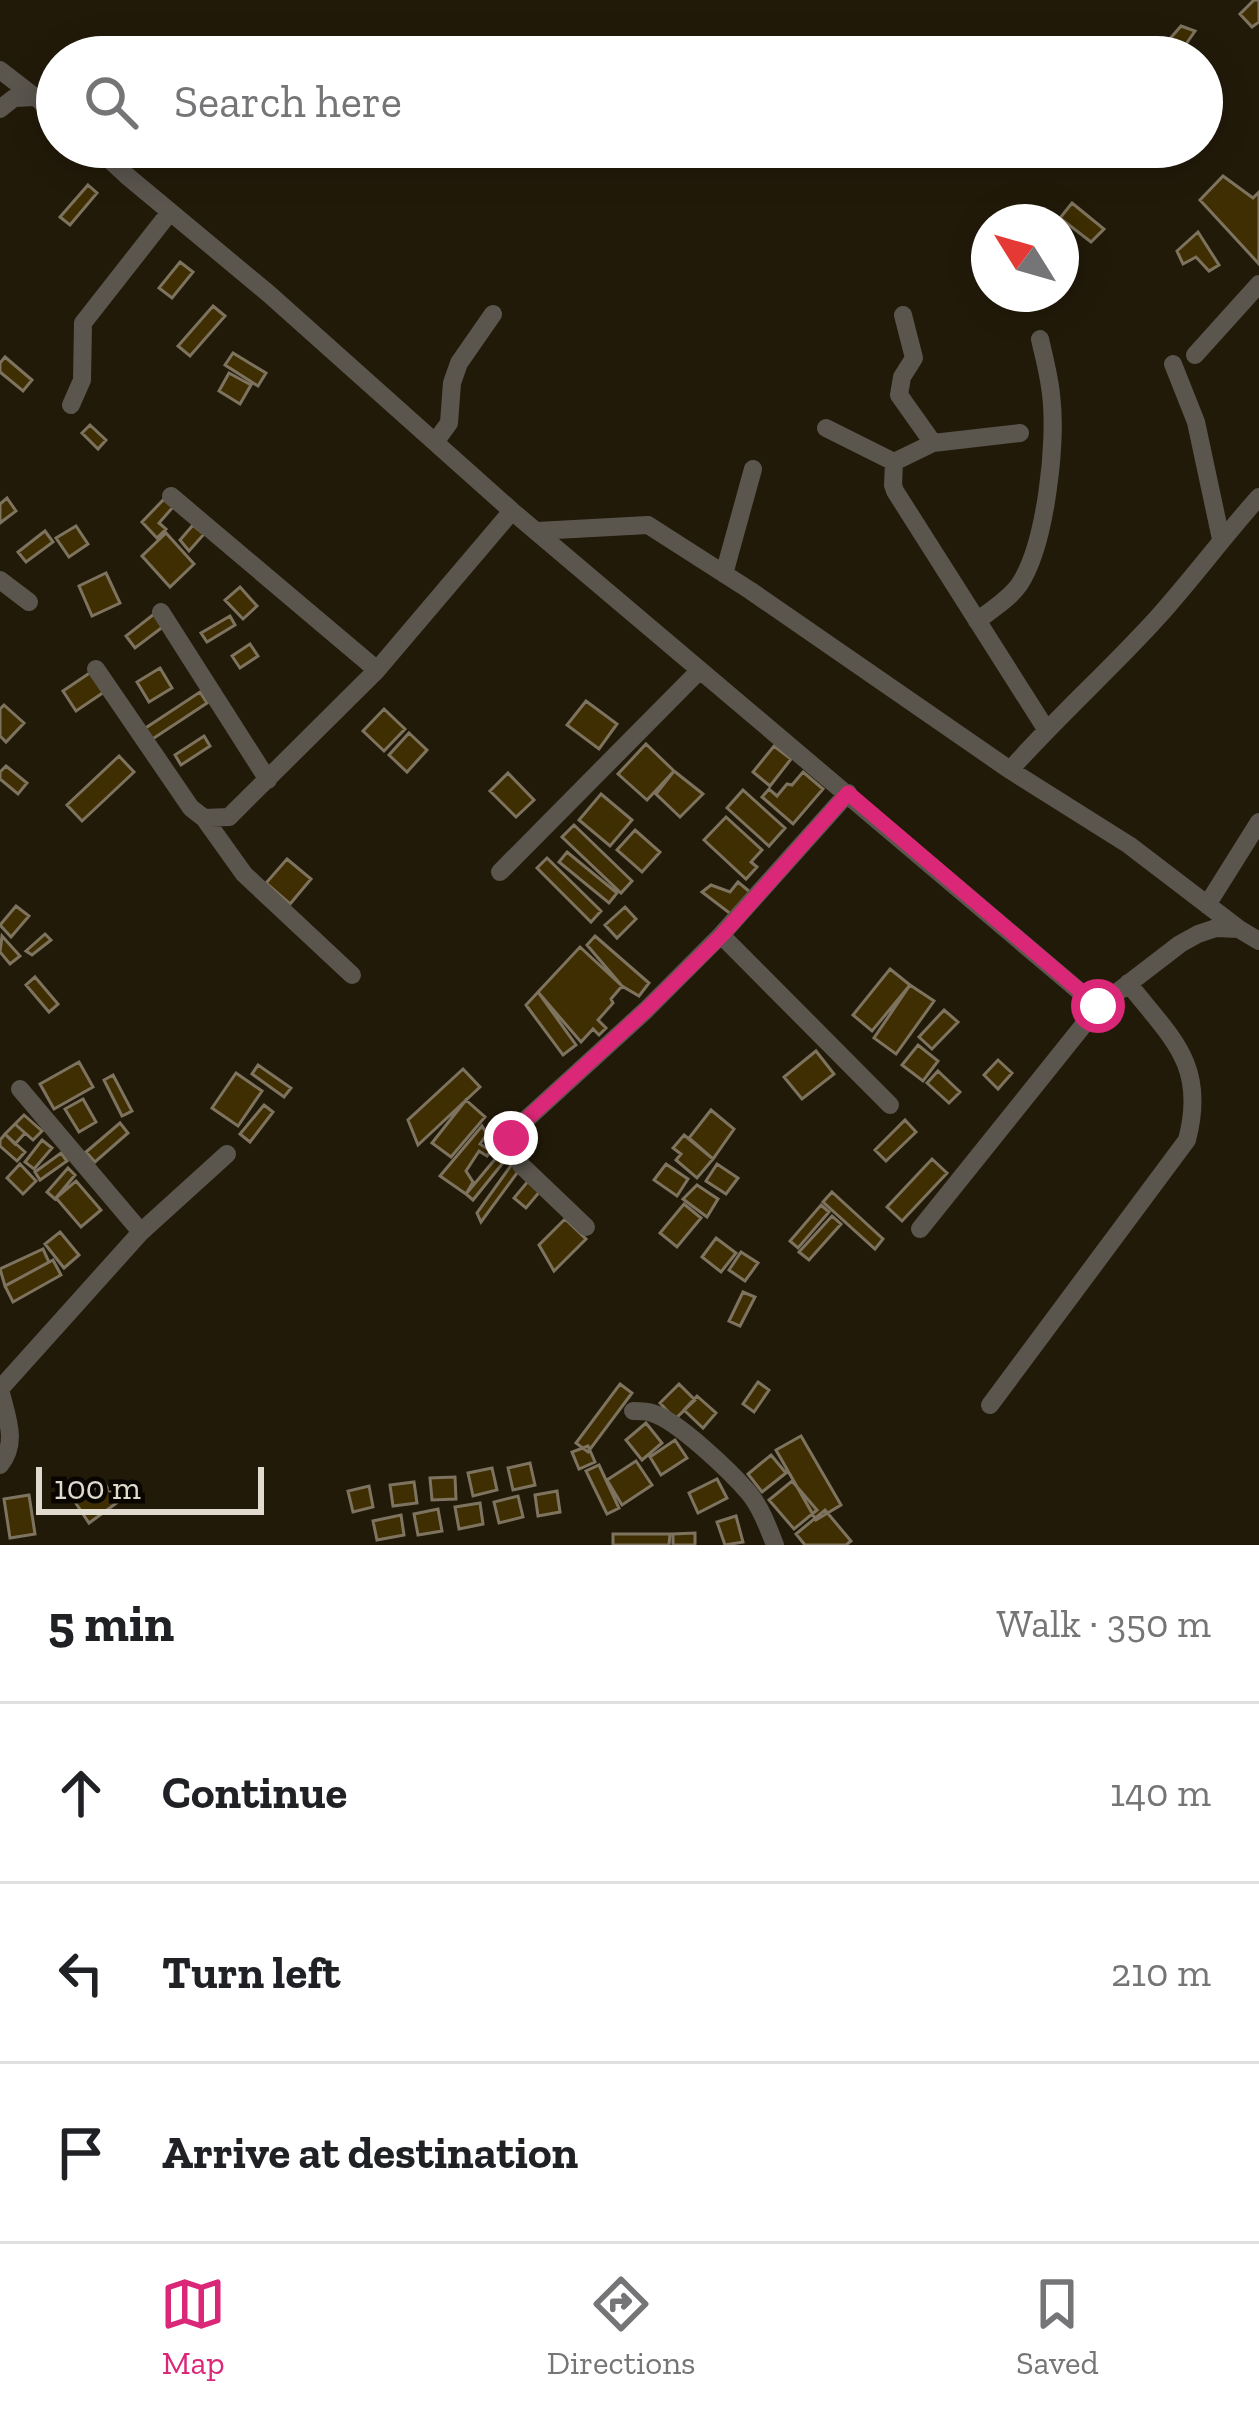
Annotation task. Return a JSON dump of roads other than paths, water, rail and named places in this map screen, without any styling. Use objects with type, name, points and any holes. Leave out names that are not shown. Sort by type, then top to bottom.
[{"type":"street","points":[[0,70],[35,97]]},
{"type":"street","points":[[0,109],[14,98],[35,97]]},
{"type":"street","points":[[120,168],[512,511],[1098,1006]]},
{"type":"street","points":[[71,405],[82,380],[83,323],[170,212]]},
{"type":"street","points":[[1195,355],[1259,284]]},
{"type":"street","points":[[436,441],[448,423],[452,383],[460,363],[494,314]]},
{"type":"street","points":[[903,315],[914,358],[902,377],[899,395],[933,443]]},
{"type":"street","points":[[977,621],[1022,581],[1039,535],[1052,448],[1051,394],[1040,339]]},
{"type":"street","points":[[1172,364],[1196,422],[1221,539]]},
{"type":"street","points":[[826,428],[894,462]]},
{"type":"street","points":[[894,462],[933,443],[1020,433]]},
{"type":"street","points":[[894,462],[895,491],[1046,729]]},
{"type":"street","points":[[724,574],[753,469]]},
{"type":"street","points":[[171,496],[377,670]]},
{"type":"street","points":[[1010,770],[1157,617],[1259,497]]},
{"type":"street","points":[[204,818],[229,817],[268,780],[377,670],[512,511]]},
{"type":"street","points":[[537,531],[643,524],[1129,845],[1259,940]]},
{"type":"street","points":[[0,580],[29,602]]},
{"type":"street","points":[[160,612],[268,780]]},
{"type":"street","points":[[96,670],[191,808],[204,818],[244,874],[352,975]]},
{"type":"street","points":[[500,872],[700,670]]},
{"type":"street","points":[[586,1227],[520,1165],[511,1138],[722,935],[848,793]]},
{"type":"street","points":[[1207,904],[1259,821]]},
{"type":"street","points":[[920,1229],[1098,1006],[1198,934],[1216,928],[1239,929]]},
{"type":"street","points":[[722,935],[890,1105]]},
{"type":"street","points":[[990,1406],[1187,1140],[1194,1098],[1183,1053],[1128,983]]},
{"type":"street","points":[[20,1089],[141,1232]]},
{"type":"street","points":[[0,1466],[12,1441],[0,1389],[141,1232],[227,1154]]},
{"type":"street","points":[[633,1411],[667,1420],[724,1469],[748,1493],[776,1545]]}]
